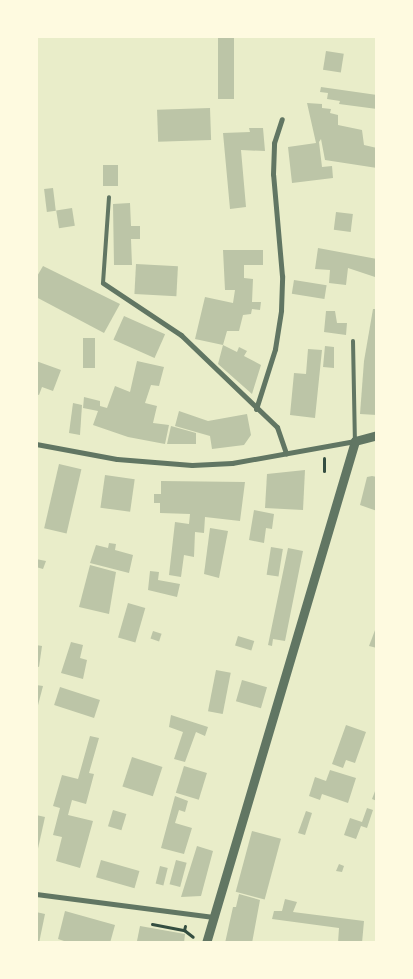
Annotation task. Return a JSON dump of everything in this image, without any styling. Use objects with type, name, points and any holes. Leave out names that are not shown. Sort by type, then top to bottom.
[{"type":"street","points":[[256,409],[276,349],[281,310],[282,276],[273,174],[274,143],[282,119]]},
{"type":"street","points":[[103,283],[167,323],[277,427],[286,453]]},
{"type":"street","points":[[36,444],[160,464],[232,463],[355,441],[377,435]]},
{"type":"street","points":[[206,943],[212,917],[355,441]]},
{"type":"street","points":[[36,894],[212,917]]},
{"type":"lane","points":[[103,283],[109,197]]},
{"type":"lane","points":[[353,342],[355,441]]},
{"type":"building","points":[[218,36],[234,36],[234,99],[218,99]]},
{"type":"building","points":[[326,51],[344,54],[341,73],[323,70]]},
{"type":"building","points":[[321,87],[377,95],[377,109],[339,104],[340,101],[327,99],[328,93],[320,92]]},
{"type":"building","points":[[307,103],[322,104],[322,108],[331,109],[330,113],[338,115],[338,125],[362,130],[364,145],[377,148],[377,168],[325,160],[321,139],[319,142],[322,167],[332,166],[333,178],[292,183],[288,147],[316,143]]},
{"type":"building","points":[[210,108],[211,140],[158,142],[157,110]]},
{"type":"building","points":[[249,128],[263,128],[265,151],[241,150],[246,207],[230,209],[223,133],[250,132]]},
{"type":"building","points":[[103,165],[118,165],[118,186],[103,186]]},
{"type":"building","points":[[53,188],[56,211],[47,212],[44,189]]},
{"type":"building","points":[[130,203],[131,226],[140,226],[140,239],[131,239],[132,265],[114,265],[113,204]]},
{"type":"building","points":[[72,208],[75,226],[59,228],[56,211]]},
{"type":"building","points":[[336,212],[353,214],[351,232],[334,230]]},
{"type":"building","points":[[318,248],[377,259],[375,277],[348,268],[346,285],[329,283],[330,270],[315,269]]},
{"type":"building","points":[[223,250],[263,250],[263,265],[244,265],[244,278],[253,279],[252,302],[261,302],[260,310],[252,309],[251,314],[243,315],[239,331],[227,331],[223,345],[195,339],[205,297],[233,303],[235,290],[225,290]]},
{"type":"building","points":[[136,264],[178,266],[176,296],[134,294]]},
{"type":"building","points":[[43,266],[120,304],[104,333],[36,297],[36,278]]},
{"type":"building","points":[[294,280],[327,285],[324,299],[292,294]]},
{"type":"building","points":[[373,309],[377,309],[377,415],[360,414],[364,361]]},
{"type":"building","points":[[326,311],[335,311],[337,323],[347,323],[346,335],[324,332]]},
{"type":"building","points":[[124,316],[165,334],[155,358],[113,340]]},
{"type":"building","points":[[83,338],[95,338],[95,368],[83,368]]},
{"type":"building","points":[[223,345],[237,352],[239,347],[247,351],[244,356],[261,365],[252,394],[218,364]]},
{"type":"building","points":[[325,346],[334,347],[334,368],[323,367]]},
{"type":"building","points":[[308,349],[322,350],[315,418],[290,415],[294,373],[306,374]]},
{"type":"building","points":[[36,361],[61,370],[53,391],[42,387],[39,395],[36,394]]},
{"type":"building","points":[[137,361],[164,367],[159,386],[151,385],[145,403],[157,406],[153,423],[169,425],[165,444],[128,437],[93,425],[98,411],[83,408],[84,397],[100,401],[100,406],[107,408],[115,386],[130,392]]},
{"type":"building","points":[[73,403],[82,405],[80,435],[69,433]]},
{"type":"building","points":[[179,411],[208,421],[247,414],[251,435],[244,445],[212,449],[210,436],[175,426]]},
{"type":"building","points":[[171,426],[196,433],[196,444],[167,444]]},
{"type":"building","points":[[59,464],[81,469],[67,533],[44,528]]},
{"type":"building","points":[[305,470],[303,510],[265,508],[267,474]]},
{"type":"building","points":[[105,475],[135,479],[130,512],[100,508]]},
{"type":"building","points":[[367,477],[377,477],[377,511],[360,505]]},
{"type":"building","points":[[161,481],[245,482],[240,521],[205,517],[204,533],[195,532],[194,557],[184,555],[181,577],[169,575],[175,522],[189,524],[190,514],[160,513],[160,503],[154,503],[154,494],[161,494]]},
{"type":"building","points":[[254,510],[274,514],[272,529],[266,528],[264,543],[249,540]]},
{"type":"building","points":[[210,528],[228,531],[219,578],[204,574]]},
{"type":"building","points":[[109,543],[116,544],[115,550],[133,555],[129,573],[90,563],[96,545],[108,548]]},
{"type":"building","points":[[271,547],[283,549],[278,577],[267,575]]},
{"type":"building","points":[[288,548],[303,551],[285,641],[273,639],[272,646],[268,645]]},
{"type":"building","points":[[36,559],[46,561],[43,569],[36,567]]},
{"type":"building","points":[[90,565],[116,572],[109,614],[79,607]]},
{"type":"building","points":[[150,571],[159,572],[158,580],[180,584],[177,597],[148,590]]},
{"type":"building","points":[[128,603],[145,608],[135,643],[118,638]]},
{"type":"building","points":[[377,625],[377,648],[369,646]]},
{"type":"building","points":[[153,631],[162,634],[159,641],[151,639]]},
{"type":"building","points":[[238,636],[254,641],[251,651],[235,646]]},
{"type":"building","points":[[71,642],[83,645],[80,658],[87,660],[83,679],[61,673]]},
{"type":"building","points":[[36,645],[42,646],[39,667],[36,666]]},
{"type":"building","points":[[216,670],[231,673],[223,714],[208,711]]},
{"type":"building","points":[[242,680],[267,687],[261,708],[236,701]]},
{"type":"building","points":[[36,685],[43,686],[37,709],[36,709]]},
{"type":"building","points":[[60,687],[100,700],[94,718],[54,705]]},
{"type":"building","points":[[171,715],[208,727],[205,736],[196,732],[185,762],[174,759],[183,732],[169,727]]},
{"type":"building","points":[[346,725],[366,732],[355,763],[346,760],[343,768],[332,764]]},
{"type":"building","points":[[90,736],[99,738],[89,773],[94,774],[86,804],[72,800],[68,815],[93,821],[80,868],[56,861],[62,837],[53,835],[60,808],[53,806],[62,775],[78,779]]},
{"type":"building","points":[[132,757],[162,767],[153,796],[122,786]]},
{"type":"building","points":[[184,766],[207,773],[199,800],[176,793]]},
{"type":"building","points":[[330,770],[356,778],[348,803],[322,794],[320,800],[309,796],[315,777],[326,781]]},
{"type":"building","points":[[377,786],[377,801],[372,799]]},
{"type":"building","points":[[175,796],[188,801],[185,812],[179,810],[175,823],[192,828],[184,854],[161,848]]},
{"type":"building","points":[[367,808],[373,810],[367,828],[361,826],[356,839],[344,835],[350,818],[362,822]]},
{"type":"building","points":[[113,810],[126,814],[121,830],[108,826]]},
{"type":"building","points":[[306,811],[312,813],[305,835],[298,833]]},
{"type":"building","points":[[36,815],[45,817],[37,853],[36,853]]},
{"type":"building","points":[[252,831],[281,839],[265,900],[236,892]]},
{"type":"building","points":[[197,846],[213,851],[201,896],[181,897]]},
{"type":"building","points":[[101,860],[139,871],[134,888],[96,877]]},
{"type":"building","points":[[176,860],[187,863],[180,887],[170,884]]},
{"type":"building","points":[[339,864],[344,866],[342,872],[336,871]]},
{"type":"building","points":[[160,866],[168,868],[163,885],[156,883]]},
{"type":"building","points":[[239,894],[260,900],[252,943],[225,943],[233,907],[236,907]]},
{"type":"building","points":[[285,899],[297,902],[293,912],[364,921],[362,943],[338,943],[339,928],[272,919],[274,911],[282,911]]},
{"type":"building","points":[[65,911],[115,925],[110,943],[70,943],[58,939]]},
{"type":"building","points":[[36,912],[45,914],[39,943],[36,942]]},
{"type":"building","points":[[140,926],[185,934],[184,943],[137,941]]}]
